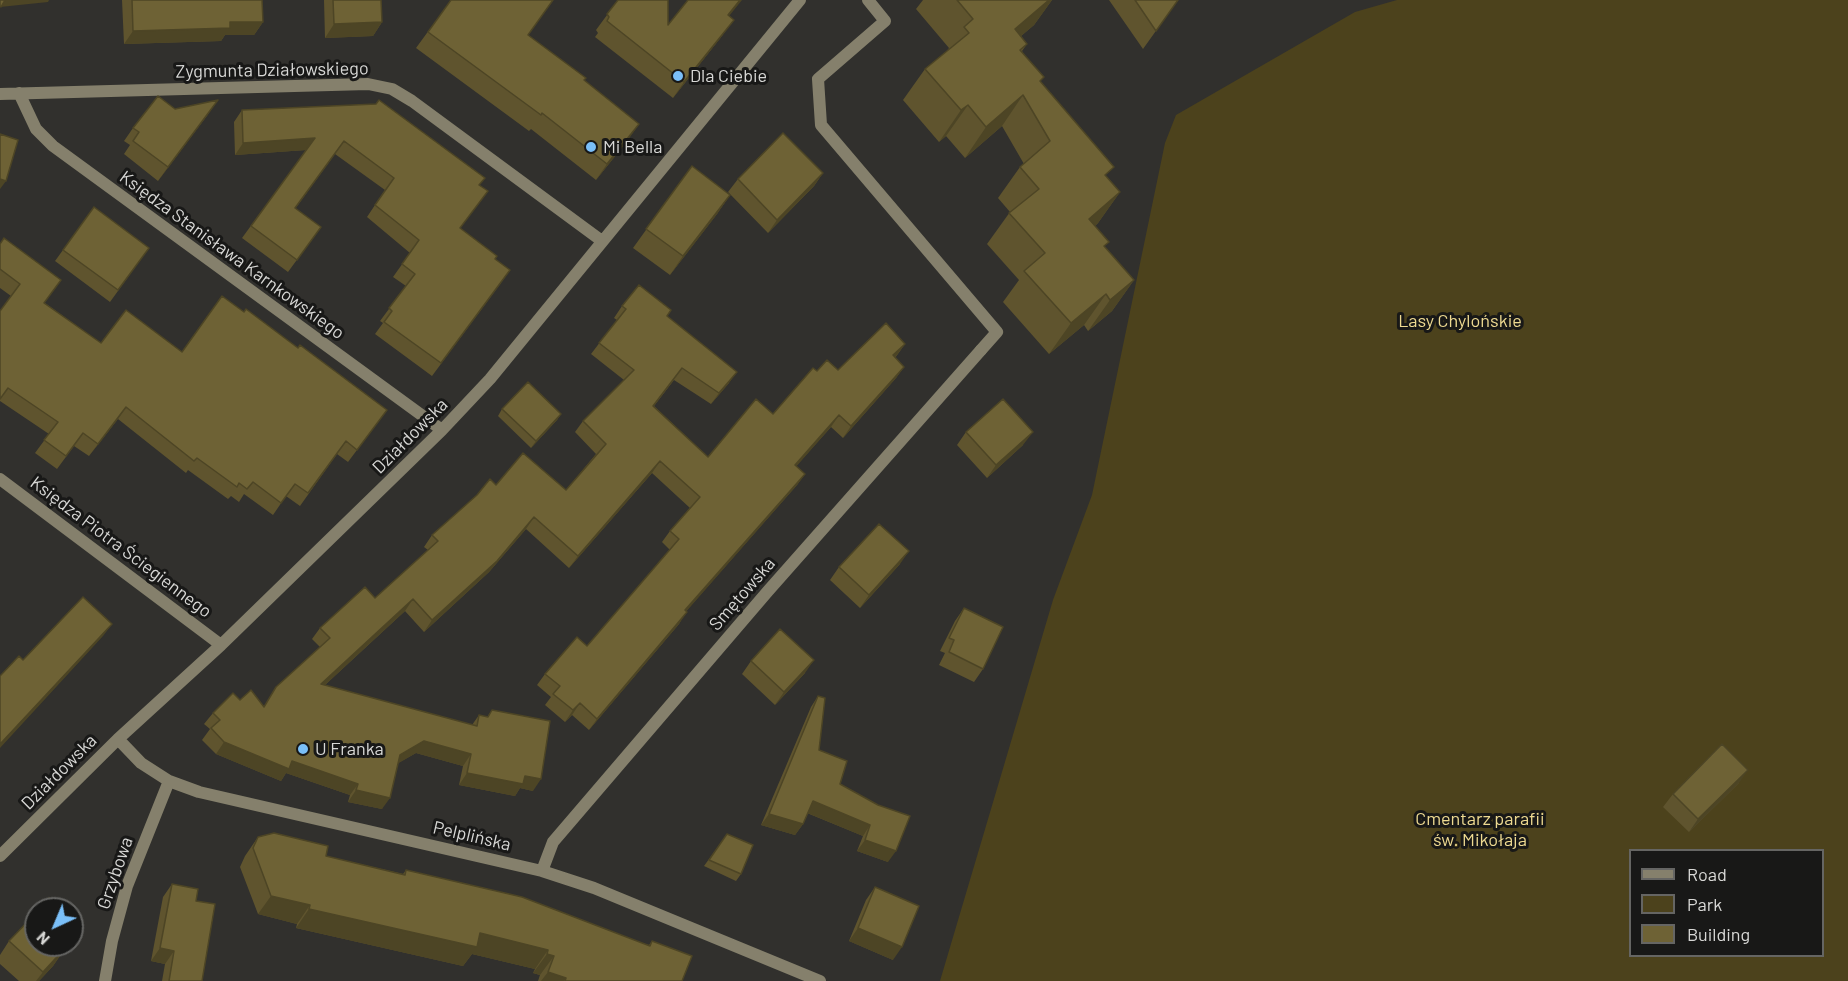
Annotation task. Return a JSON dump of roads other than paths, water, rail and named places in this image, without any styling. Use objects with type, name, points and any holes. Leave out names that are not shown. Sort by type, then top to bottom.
[{"type":"street","name":"Działdowska","points":[[0,855],[118,739],[221,645],[442,430],[490,379],[800,0]]},
{"type":"street","name":"Smętowska","points":[[542,871],[553,842],[768,591],[997,332],[821,125],[818,79],[885,21],[868,0]]},
{"type":"street","name":"Zygmunta Działowskiego","points":[[0,94],[368,84],[392,90],[412,101],[603,241]]},
{"type":"street","name":"Księdza Stanisława Karnkowskiego","points":[[19,93],[36,129],[53,146],[442,430]]},
{"type":"street","name":"Księdza Piotra Ściegiennego","points":[[0,478],[221,645]]},
{"type":"street","name":"Pelplińska","points":[[118,739],[141,763],[169,781],[199,792],[542,871],[594,888],[820,981]]},
{"type":"street","name":"Grzybowa","points":[[105,981],[111,941],[127,886],[169,781]]},
{"type":"place","name":"Dla Ciebie","points":[[678,76]]},
{"type":"place","name":"Mi Bella","points":[[591,147]]},
{"type":"place","name":"U Franka","points":[[303,749]]},
{"type":"park label","name":"Lasy Chylońskie","points":[[1460,321]]},
{"type":"park label","name":"Cmentarz parafii św. Mikołaja","points":[[1480,829]]}]
